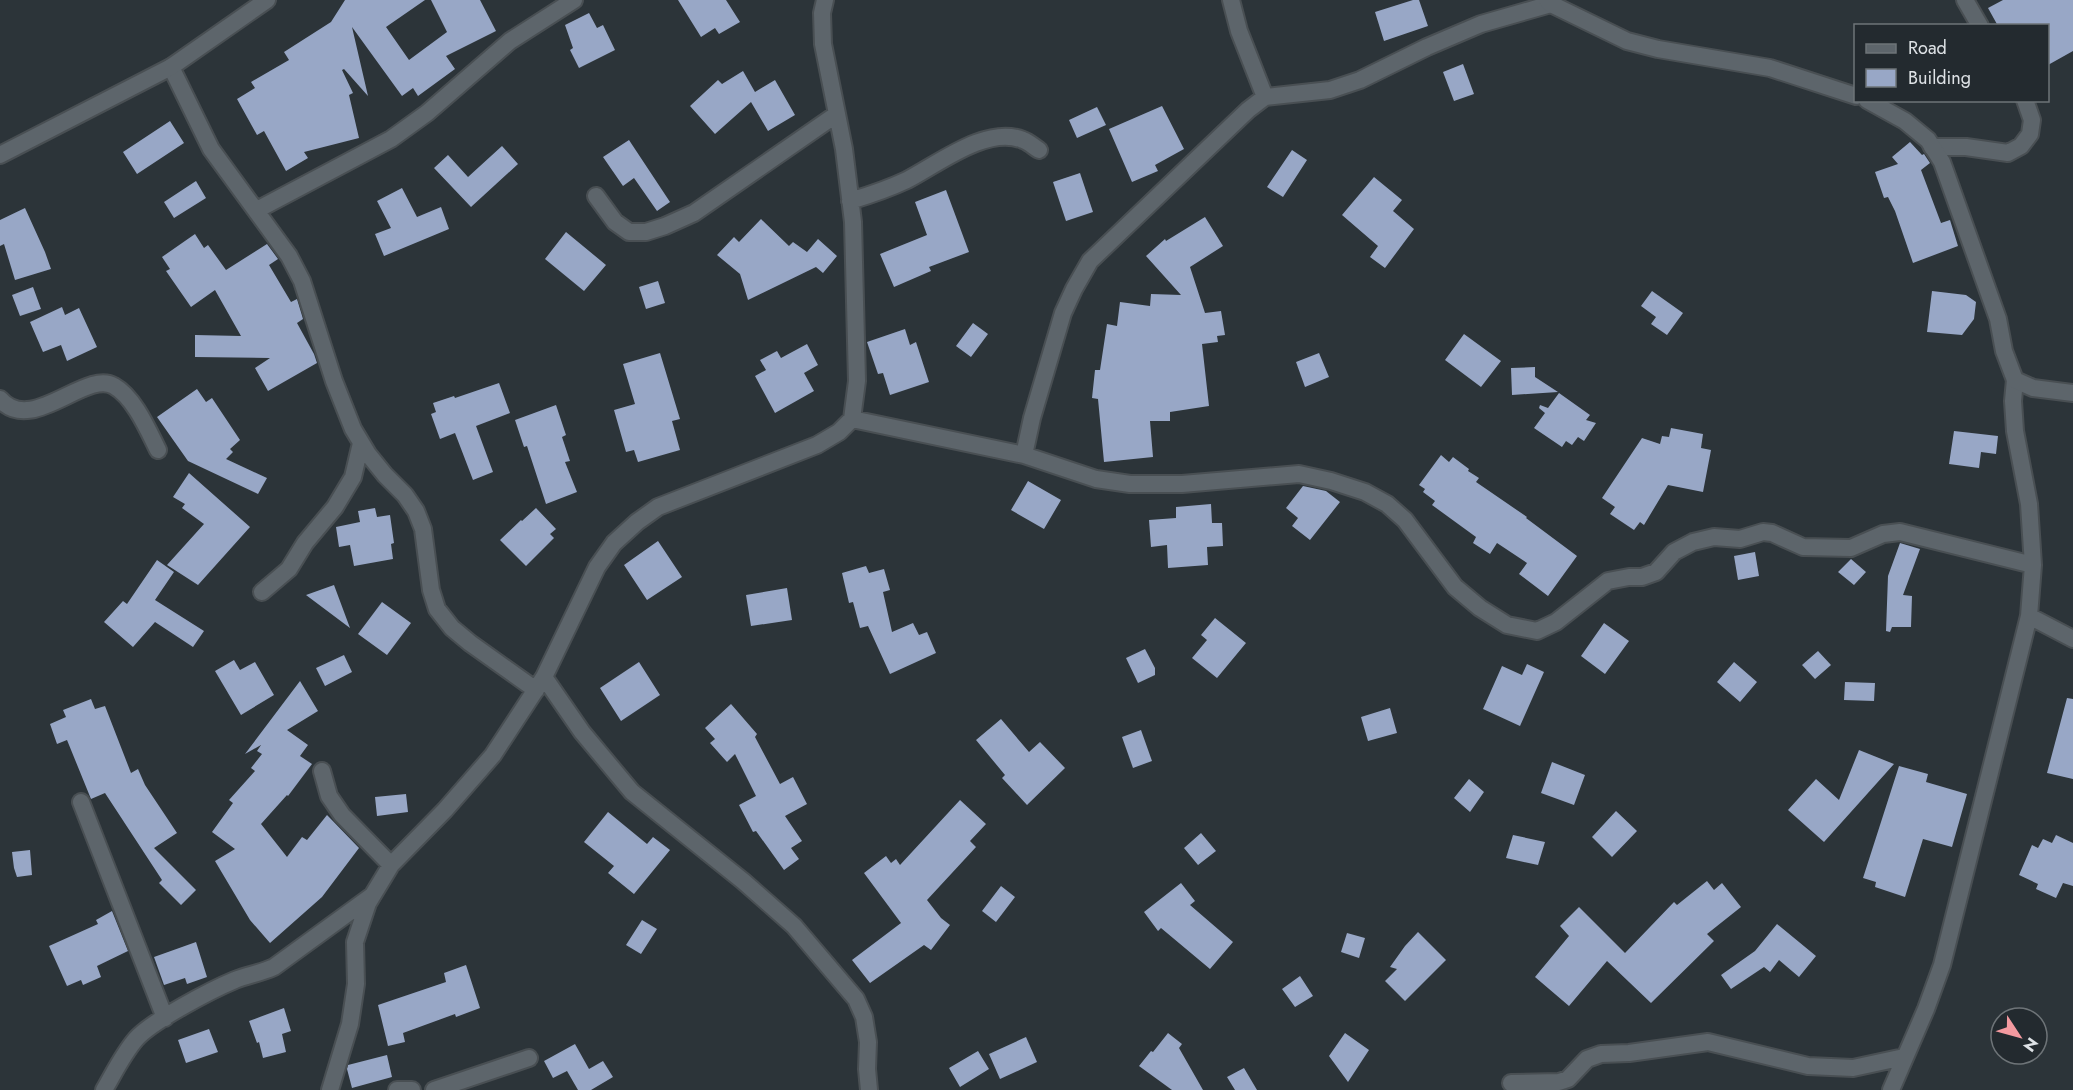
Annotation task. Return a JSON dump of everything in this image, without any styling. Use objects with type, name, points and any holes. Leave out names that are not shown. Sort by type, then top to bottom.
[{"type":"street","points":[[0,155],[171,67],[267,0]]},
{"type":"street","points":[[257,210],[391,139],[427,113],[510,41],[574,0]]},
{"type":"street","points":[[330,1090],[350,1024],[356,984],[355,942],[368,903],[391,865],[445,810],[493,754],[540,684],[597,567],[614,543],[658,507],[817,444],[839,432],[852,419],[857,381],[853,222],[837,114],[823,44],[822,13],[825,0]]},
{"type":"street","points":[[1231,0],[1239,31],[1265,98]]},
{"type":"street","points":[[1965,0],[1979,24]]},
{"type":"street","points":[[1024,455],[1032,418],[1063,313],[1090,261],[1248,110],[1265,98],[1329,90],[1360,80],[1427,47],[1481,24],[1549,2],[1627,41],[1659,50],[1770,68],[1854,95]]},
{"type":"street","points":[[171,67],[211,149],[290,256],[302,281],[352,429],[385,476],[405,495],[416,512],[423,529],[431,590],[437,609],[470,643],[540,684],[632,792],[743,881],[794,926],[856,999],[864,1017],[868,1042],[869,1090]]},
{"type":"street","points":[[1871,102],[1905,121],[1928,140],[1942,162],[1950,181],[1998,319],[2004,351],[2015,380],[2013,401],[2015,431],[2029,504],[2033,565],[2029,616],[1942,965],[1892,1090]]},
{"type":"street","points":[[1932,147],[1966,147],[2008,153],[2021,146],[2030,134],[2032,120],[2026,102]]},
{"type":"street","points":[[596,196],[615,222],[629,232],[646,232],[665,226],[694,213],[837,114]]},
{"type":"street","points":[[850,201],[882,192],[983,140],[1004,137],[1022,139],[1039,150]]},
{"type":"street","points":[[2015,380],[2033,388],[2073,393]]},
{"type":"street","points":[[0,399],[15,411],[24,411],[54,402],[98,383],[106,383],[115,386],[134,405],[158,450]]},
{"type":"street","points":[[852,419],[1024,455],[1096,479],[1130,484],[1182,484],[1299,474],[1331,481],[1365,492],[1387,504],[1405,520],[1455,587],[1480,608],[1507,625],[1537,632],[1556,622],[1608,581],[1642,577],[1656,572],[1674,552],[1693,542],[1714,537],[1740,539],[1763,532],[1772,533],[1803,547],[1824,549],[1851,548],[1883,534],[1900,532],[2033,565]]},
{"type":"street","points":[[262,592],[289,569],[305,543],[335,507],[353,477],[361,443]]},
{"type":"street","points":[[2029,616],[2073,639]]},
{"type":"street","points":[[322,771],[329,796],[342,815],[391,865]]},
{"type":"street","points":[[81,802],[136,938],[165,1018]]},
{"type":"street","points":[[104,1090],[125,1053],[150,1027],[236,979],[258,975],[274,968],[374,894]]},
{"type":"street","points":[[1511,1083],[1559,1082],[1568,1079],[1587,1059],[1601,1054],[1629,1053],[1708,1042],[1808,1066],[1853,1068],[1905,1057]]},
{"type":"street","points":[[434,1090],[529,1058]]},
{"type":"street","points":[[397,1090],[411,1090]]},
{"type":"building","points":[[345,0],[425,0],[386,27],[409,60],[447,32],[431,0],[480,0],[496,31],[446,56],[455,69],[418,96],[413,88],[402,96],[352,27],[368,96],[344,69],[342,70],[353,93],[349,95],[359,138],[304,152],[308,158],[286,171],[264,131],[257,135],[237,99],[255,88],[251,82],[289,60],[284,52],[331,22]]},
{"type":"building","points":[[678,0],[726,0],[740,22],[719,34],[715,28],[701,37]]},
{"type":"building","points":[[1419,0],[1428,26],[1384,41],[1375,12]]},
{"type":"building","points":[[2003,0],[2073,0],[2073,51],[2049,64],[2049,24],[1997,24],[1988,8]]},
{"type":"building","points":[[589,13],[597,28],[603,25],[615,50],[579,68],[570,50],[573,48],[565,25]]},
{"type":"building","points":[[1463,64],[1474,94],[1454,101],[1443,72]]},
{"type":"building","points":[[743,71],[755,92],[775,80],[795,115],[768,131],[751,102],[715,134],[690,106],[718,80],[722,84]]},
{"type":"building","points":[[1162,106],[1184,149],[1155,165],[1158,171],[1132,182],[1109,129]]},
{"type":"building","points":[[1097,107],[1106,125],[1077,138],[1069,120]]},
{"type":"building","points":[[170,121],[184,143],[137,174],[123,152]]},
{"type":"building","points":[[629,140],[670,202],[657,211],[634,178],[623,186],[603,157]]},
{"type":"building","points":[[1910,142],[1922,155],[1924,154],[1930,163],[1921,170],[1941,223],[1950,220],[1958,246],[1913,263],[1895,211],[1888,197],[1884,198],[1875,172],[1898,164],[1892,157]]},
{"type":"building","points":[[502,146],[518,164],[471,207],[434,168],[448,155],[468,177]]},
{"type":"building","points":[[1292,150],[1307,160],[1283,197],[1267,187]]},
{"type":"building","points":[[1080,173],[1093,212],[1066,221],[1053,182]]},
{"type":"building","points":[[1374,177],[1402,200],[1393,211],[1414,229],[1385,268],[1370,257],[1378,246],[1342,215]]},
{"type":"building","points":[[196,181],[206,198],[174,218],[164,202]]},
{"type":"building","points":[[402,188],[417,217],[441,207],[449,229],[384,256],[375,234],[391,228],[377,201]]},
{"type":"building","points":[[946,190],[969,252],[929,267],[931,271],[894,287],[880,254],[927,235],[915,202]]},
{"type":"building","points":[[25,208],[51,269],[15,280],[4,244],[0,246],[0,220]]},
{"type":"building","points":[[1205,217],[1223,246],[1190,267],[1205,313],[1221,311],[1225,335],[1217,336],[1218,342],[1202,344],[1209,406],[1170,412],[1170,421],[1150,421],[1153,457],[1104,462],[1098,399],[1092,398],[1095,370],[1100,370],[1107,324],[1117,326],[1120,302],[1150,306],[1151,294],[1181,295],[1146,256],[1165,239],[1166,241]]},
{"type":"building","points":[[761,219],[789,246],[793,242],[807,252],[818,239],[837,256],[823,273],[816,267],[748,300],[740,274],[717,255],[734,237],[739,242]]},
{"type":"building","points":[[566,232],[606,265],[584,291],[545,259]]},
{"type":"building","points":[[195,234],[204,248],[208,245],[226,270],[267,244],[278,259],[269,265],[291,302],[297,299],[303,319],[297,323],[317,363],[268,391],[255,368],[270,358],[195,357],[195,335],[241,336],[215,290],[191,307],[166,271],[170,269],[162,257]]},
{"type":"building","points":[[658,281],[665,303],[646,309],[639,287]]},
{"type":"building","points":[[33,287],[41,309],[20,316],[12,295]]},
{"type":"building","points":[[1652,291],[1683,313],[1667,335],[1651,324],[1656,317],[1641,306]]},
{"type":"building","points":[[1932,291],[1966,295],[1976,302],[1974,319],[1962,335],[1927,332]]},
{"type":"building","points":[[62,307],[65,315],[79,308],[97,347],[67,361],[61,345],[43,352],[30,322]]},
{"type":"building","points":[[973,323],[988,334],[971,357],[956,346]]},
{"type":"building","points":[[905,329],[910,345],[916,342],[929,382],[890,395],[883,373],[878,374],[867,342]]},
{"type":"building","points":[[1464,334],[1501,361],[1481,387],[1445,360]]},
{"type":"building","points":[[807,344],[818,365],[804,373],[814,391],[775,413],[755,376],[766,370],[760,360],[777,351],[781,358]]},
{"type":"building","points":[[660,353],[680,419],[672,421],[680,450],[638,462],[634,450],[626,452],[614,410],[635,404],[623,364]]},
{"type":"building","points":[[1319,353],[1329,377],[1305,387],[1296,362]]},
{"type":"building","points":[[1535,367],[1535,377],[1558,392],[1512,395],[1511,368]]},
{"type":"building","points":[[499,383],[510,413],[476,426],[493,472],[473,480],[455,433],[440,439],[431,414],[436,412],[433,403]]},
{"type":"building","points":[[197,389],[206,402],[212,398],[240,440],[230,449],[233,452],[226,459],[267,478],[258,494],[188,461],[157,417]]},
{"type":"building","points":[[1559,393],[1590,415],[1586,420],[1596,423],[1584,441],[1578,437],[1572,445],[1566,441],[1562,447],[1534,428],[1545,413],[1539,408],[1540,405],[1548,408]]},
{"type":"building","points":[[556,405],[566,435],[562,437],[570,461],[565,462],[577,492],[546,504],[527,446],[524,447],[515,420]]},
{"type":"building","points":[[1671,428],[1703,434],[1701,448],[1711,450],[1703,492],[1668,485],[1644,525],[1640,522],[1634,530],[1610,514],[1615,507],[1602,498],[1642,438],[1660,444],[1662,436],[1669,437]]},
{"type":"building","points":[[1954,431],[1998,436],[1996,454],[1981,452],[1979,468],[1949,464]]},
{"type":"building","points":[[1441,455],[1449,462],[1453,457],[1479,478],[1476,482],[1527,517],[1577,556],[1548,596],[1519,574],[1527,563],[1497,543],[1490,554],[1473,543],[1476,537],[1432,505],[1435,501],[1423,492],[1425,489],[1419,485]]},
{"type":"building","points":[[189,473],[250,527],[198,585],[167,565],[204,524],[182,508],[185,504],[173,497]]},
{"type":"building","points":[[1028,481],[1061,500],[1044,529],[1011,510]]},
{"type":"building","points":[[1303,486],[1326,491],[1340,502],[1310,540],[1292,526],[1298,518],[1286,508]]},
{"type":"building","points":[[1211,504],[1212,523],[1222,523],[1223,546],[1207,547],[1208,565],[1168,568],[1167,545],[1151,547],[1149,520],[1176,518],[1176,507]]},
{"type":"building","points":[[375,508],[377,517],[390,515],[394,543],[391,544],[393,559],[354,566],[350,545],[339,547],[336,527],[360,522],[358,511]]},
{"type":"building","points":[[536,508],[556,529],[550,534],[554,538],[526,566],[500,540]]},
{"type":"building","points":[[658,541],[682,577],[647,600],[624,565]]},
{"type":"building","points":[[1900,543],[1920,549],[1903,595],[1912,596],[1911,627],[1892,627],[1890,632],[1886,631],[1888,576]]},
{"type":"building","points":[[1755,552],[1759,576],[1738,580],[1734,556]]},
{"type":"building","points":[[1851,559],[1866,572],[1854,585],[1838,572]]},
{"type":"building","points":[[157,560],[174,572],[155,600],[204,631],[193,647],[155,622],[133,647],[104,622],[123,601],[127,604]]},
{"type":"building","points":[[866,566],[869,573],[884,569],[890,590],[883,592],[892,632],[913,623],[919,635],[927,632],[936,653],[890,674],[868,626],[860,628],[853,602],[849,603],[842,573]]},
{"type":"building","points":[[334,585],[350,628],[306,595]]},
{"type":"building","points":[[787,588],[792,620],[751,626],[746,595]]},
{"type":"building","points":[[382,602],[411,623],[387,655],[358,634]]},
{"type":"building","points":[[1215,618],[1246,643],[1217,678],[1192,658],[1207,640],[1201,635]]},
{"type":"building","points":[[1604,623],[1629,641],[1605,674],[1581,656]]},
{"type":"building","points":[[1145,649],[1155,668],[1155,675],[1138,683],[1126,658]]},
{"type":"building","points":[[1818,651],[1831,665],[1815,679],[1802,665]]},
{"type":"building","points":[[344,655],[352,672],[325,686],[316,668]]},
{"type":"building","points":[[234,660],[240,670],[255,662],[274,695],[241,715],[215,671]]},
{"type":"building","points":[[639,662],[660,695],[621,721],[600,688]]},
{"type":"building","points":[[1734,662],[1757,682],[1740,702],[1717,682]]},
{"type":"building","points":[[1527,664],[1544,672],[1520,726],[1483,709],[1502,666],[1522,675]]},
{"type":"building","points":[[300,681],[318,711],[287,730],[308,745],[300,756],[312,764],[288,796],[261,824],[287,857],[302,837],[307,840],[327,815],[359,848],[322,897],[270,943],[250,920],[215,861],[235,849],[212,832],[233,803],[229,800],[255,771],[251,768],[262,754],[257,751],[261,745],[245,754]]},
{"type":"building","points":[[1845,682],[1875,683],[1874,701],[1844,700]]},
{"type":"building","points":[[2067,698],[2073,699],[2073,779],[2047,773]]},
{"type":"building","points":[[91,699],[95,709],[105,706],[131,773],[138,769],[145,785],[177,833],[154,848],[196,890],[181,905],[159,883],[162,880],[105,793],[91,799],[67,740],[57,744],[50,724],[66,717],[63,710]]},
{"type":"building","points":[[731,704],[757,734],[755,737],[780,784],[793,777],[807,804],[785,816],[802,841],[791,848],[799,859],[784,870],[756,831],[753,832],[739,805],[756,796],[735,754],[727,762],[710,743],[715,739],[705,728]]},
{"type":"building","points":[[1390,708],[1397,733],[1368,741],[1361,717]]},
{"type":"building","points":[[1001,719],[1029,752],[1040,742],[1065,768],[1027,805],[1002,778],[1005,775],[976,740]]},
{"type":"building","points":[[1141,730],[1152,761],[1133,768],[1122,737]]},
{"type":"building","points":[[1859,750],[1894,764],[1824,842],[1788,810],[1816,779],[1839,800]]},
{"type":"building","points":[[1552,762],[1585,775],[1574,805],[1541,793]]},
{"type":"building","points":[[1899,766],[1928,774],[1926,782],[1967,794],[1952,847],[1923,839],[1905,897],[1875,887],[1876,882],[1863,878]]},
{"type":"building","points":[[1469,779],[1484,792],[1470,812],[1454,798]]},
{"type":"building","points":[[406,794],[408,812],[377,816],[375,797]]},
{"type":"building","points":[[960,800],[986,824],[970,841],[976,847],[927,900],[941,918],[950,925],[931,950],[924,945],[870,983],[852,960],[901,923],[864,873],[886,856],[891,863],[896,859],[900,865]]},
{"type":"building","points":[[1616,811],[1637,831],[1612,857],[1592,837]]},
{"type":"building","points":[[608,812],[647,844],[653,837],[670,850],[634,894],[608,873],[614,866],[584,842]]},
{"type":"building","points":[[1201,833],[1216,851],[1198,865],[1184,848]]},
{"type":"building","points":[[1513,835],[1545,842],[1538,865],[1506,858]]},
{"type":"building","points":[[2056,835],[2073,843],[2073,886],[2063,883],[2056,898],[2036,889],[2038,884],[2019,875],[2032,845],[2038,848],[2043,839],[2052,843]]},
{"type":"building","points":[[30,850],[32,875],[17,877],[12,852]]},
{"type":"building","points":[[1707,881],[1714,890],[1722,883],[1741,907],[1707,934],[1714,941],[1651,1003],[1607,961],[1569,1006],[1535,977],[1569,936],[1560,926],[1579,907],[1625,953],[1674,902],[1677,905]]},
{"type":"building","points":[[1181,883],[1195,901],[1190,905],[1233,942],[1210,969],[1161,928],[1158,931],[1144,912]]},
{"type":"building","points":[[1001,886],[1015,897],[996,922],[982,911]]},
{"type":"building","points":[[112,911],[128,951],[97,966],[101,977],[83,985],[81,980],[67,986],[49,946],[98,924],[96,920]]},
{"type":"building","points":[[642,920],[657,929],[641,954],[626,945]]},
{"type":"building","points":[[1777,924],[1816,956],[1799,977],[1779,960],[1770,972],[1764,967],[1731,989],[1721,975],[1755,951]]},
{"type":"building","points":[[1418,932],[1446,960],[1405,1001],[1385,981],[1397,969],[1390,967]]},
{"type":"building","points":[[1347,933],[1365,938],[1359,958],[1341,952]]},
{"type":"building","points":[[196,942],[207,977],[187,984],[185,978],[164,985],[154,957]]},
{"type":"building","points":[[466,965],[480,1008],[456,1017],[455,1014],[403,1033],[405,1042],[388,1046],[378,1005],[446,982],[444,973]]},
{"type":"building","points":[[1300,976],[1313,996],[1295,1007],[1282,989]]},
{"type":"building","points":[[284,1008],[291,1031],[282,1034],[286,1052],[263,1058],[259,1042],[257,1043],[249,1021]]},
{"type":"building","points":[[209,1029],[218,1052],[186,1063],[178,1040]]},
{"type":"building","points":[[1168,1033],[1182,1044],[1179,1048],[1203,1090],[1172,1090],[1139,1066]]},
{"type":"building","points":[[1345,1033],[1369,1050],[1348,1082],[1329,1056]]},
{"type":"building","points":[[1026,1037],[1037,1062],[1000,1079],[989,1054]]},
{"type":"building","points":[[575,1044],[589,1069],[603,1061],[613,1077],[591,1090],[578,1090],[567,1071],[553,1078],[544,1061]]},
{"type":"building","points":[[978,1051],[989,1069],[960,1087],[949,1068]]},
{"type":"building","points":[[387,1055],[392,1077],[352,1088],[348,1065]]},
{"type":"building","points":[[1244,1068],[1257,1090],[1235,1090],[1227,1077]]}]
